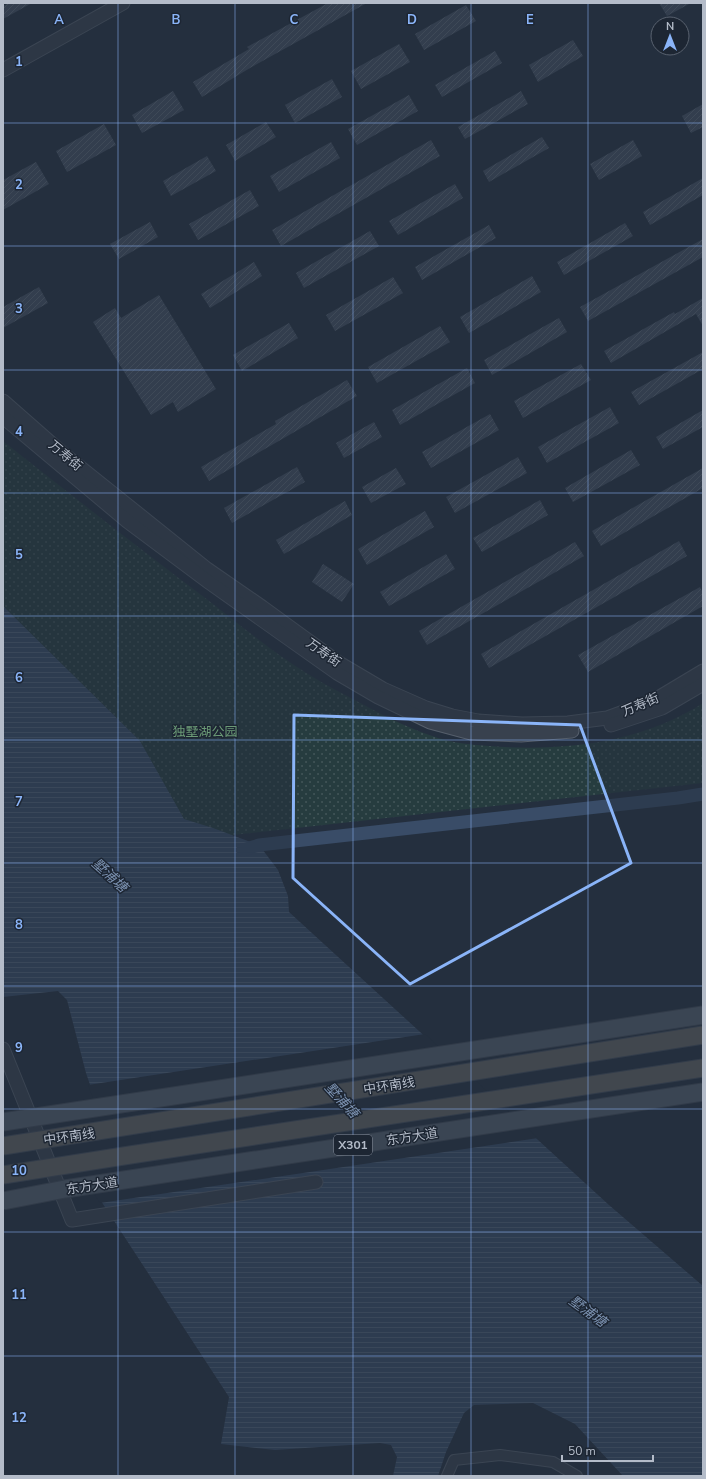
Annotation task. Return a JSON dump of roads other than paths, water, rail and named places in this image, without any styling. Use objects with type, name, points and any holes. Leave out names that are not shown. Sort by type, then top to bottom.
[{"type":"highway","name":"中环南线","points":[[3,1146],[703,1035]]},
{"type":"highway","points":[[3,1175],[703,1068]]},
{"type":"main road","points":[[3,1122],[703,1015]]},
{"type":"main road","name":"东方大道","points":[[3,1201],[89,1186],[703,1092]]},
{"type":"street","points":[[3,70],[123,3]]},
{"type":"street","name":"万寿街","points":[[3,402],[61,452],[206,569],[339,663],[383,689],[426,708],[452,716],[478,721],[522,724],[568,723],[607,718],[653,701],[703,671]]},
{"type":"street","name":"万寿街","points":[[3,417],[127,521],[210,583],[336,673],[378,697],[430,722],[471,733],[521,735],[611,726],[662,708],[703,684]]},
{"type":"street","points":[[3,1050],[72,1220],[316,1182]]},
{"type":"street","points":[[447,1476],[454,1460],[500,1455],[553,1462],[577,1476]]},
{"type":"water","name":"墅浦塘","points":[[3,606],[140,741],[184,819],[259,845],[278,870],[288,896],[289,912],[609,1205],[703,1286],[703,1476],[623,1476],[575,1424],[533,1403],[474,1405],[464,1413],[446,1452],[438,1476],[393,1476],[397,1457],[391,1445],[380,1443],[275,1450],[221,1444],[229,1397],[86,1178],[157,1171],[150,1117],[98,1108],[86,1073],[67,1000],[58,991],[3,997]]},
{"type":"waterway","points":[[243,850],[259,845],[703,794]]},
{"type":"park label","name":"独墅湖公园","points":[[205,731]]}]
